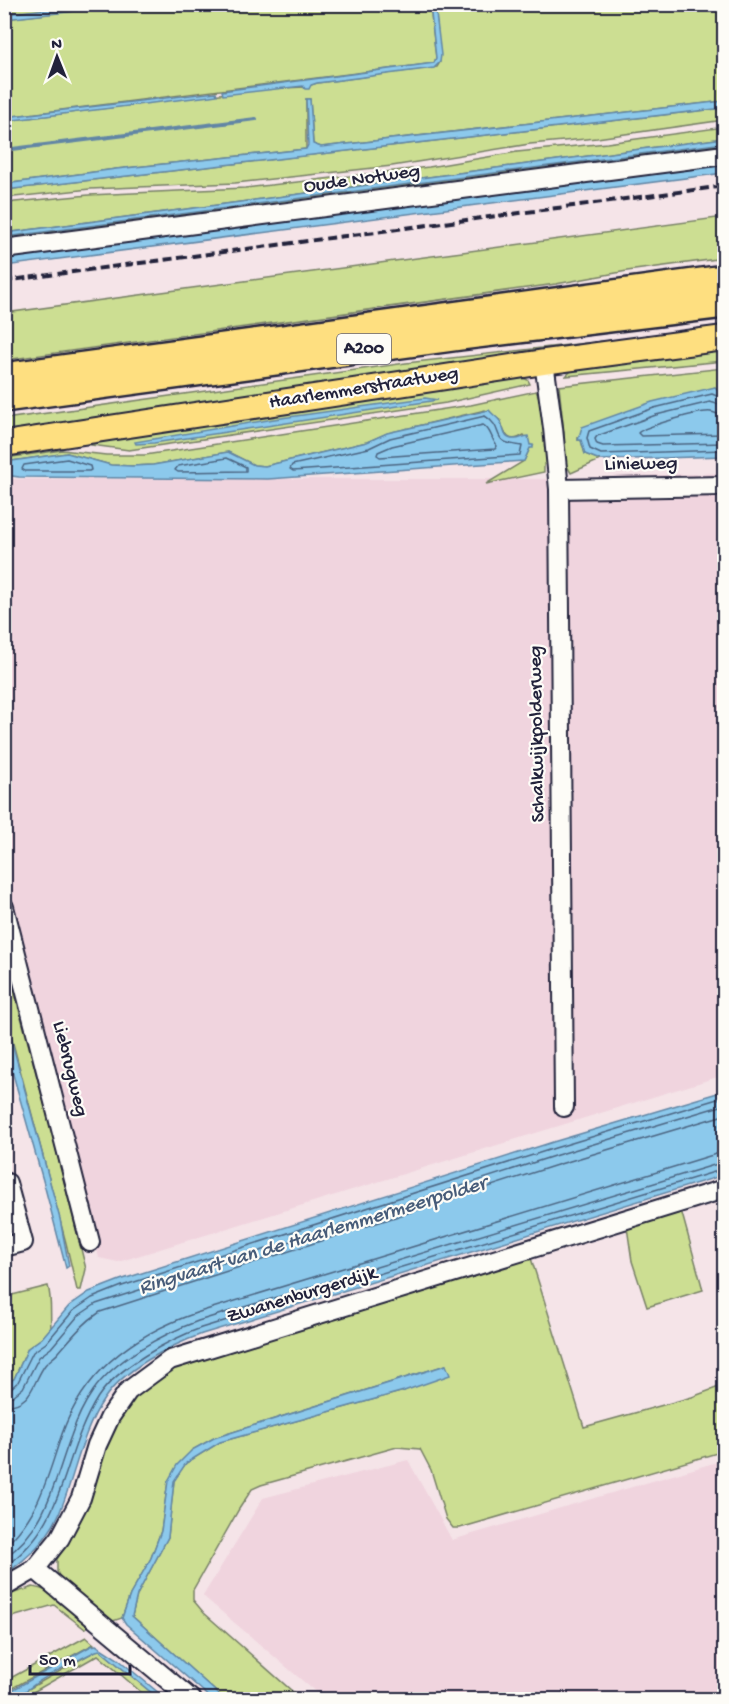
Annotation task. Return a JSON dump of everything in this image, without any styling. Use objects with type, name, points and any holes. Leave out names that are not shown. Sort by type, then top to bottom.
[{"type":"highway","name":"A200","points":[[4,377],[724,279]]},
{"type":"highway","name":"A200","points":[[4,398],[460,336],[724,304]]},
{"type":"main road","name":"Haarlemmerstraatweg","points":[[4,444],[544,362],[724,338]]},
{"type":"street","name":"Oude Notweg","points":[[4,249],[724,155]]},
{"type":"street","name":"Schalkwijkpolderweg","points":[[544,362],[559,489],[564,1107]]},
{"type":"street","name":"Linieweg","points":[[559,489],[724,486]]},
{"type":"street","name":"Liebrugweg","points":[[4,907],[90,1242]]},
{"type":"street","points":[[4,1247],[23,1242],[5,1179]]},
{"type":"street","name":"Zwanenburgerdijk","points":[[4,1587],[35,1569],[60,1538],[81,1498],[97,1445],[110,1417],[128,1391],[170,1360],[724,1189]]},
{"type":"street","points":[[35,1569],[192,1700]]},
{"type":"shaded area","points":[[724,473],[724,1075],[118,1262],[99,1258],[5,869],[4,479],[542,479]]},
{"type":"shaded area","points":[[408,1460],[452,1540],[724,1460],[724,1699],[324,1699],[203,1596],[263,1498]]},
{"type":"green space","points":[[130,4],[430,5],[436,58],[434,63],[428,64],[5,117],[4,19]]},
{"type":"green space","points":[[4,5],[88,5],[5,14]]},
{"type":"green space","points":[[435,5],[724,5],[724,101],[321,147],[313,144],[310,99],[306,99],[306,149],[116,169],[5,184],[4,121],[260,89],[305,87],[317,83],[437,67],[440,62]]},
{"type":"green space","points":[[724,108],[724,120],[597,138],[530,144],[392,166],[235,183],[90,189],[5,198],[4,190]]},
{"type":"green space","points":[[724,127],[724,138],[5,233],[5,204],[15,202],[89,195],[245,188],[429,167],[517,152],[607,143]]},
{"type":"green space","points":[[724,143],[724,150],[5,245],[4,237]]},
{"type":"green space","points":[[724,217],[724,258],[627,271],[556,284],[5,360],[5,313]]},
{"type":"green space","points":[[631,338],[637,340],[5,436],[5,419],[406,363]]},
{"type":"green space","points":[[724,345],[724,361],[566,376],[575,367]]},
{"type":"green space","points":[[724,368],[724,395],[715,387],[578,437],[585,454],[600,460],[571,473],[564,461],[564,433],[559,386]]},
{"type":"green space","points":[[520,377],[528,380],[530,384],[446,403],[129,450],[76,443]]},
{"type":"green space","points":[[536,391],[540,400],[550,465],[544,464],[544,472],[486,484],[524,461],[533,446],[524,435],[515,439],[508,437],[501,421],[485,410],[388,433],[367,442],[265,466],[254,465],[228,452],[153,465],[132,466],[111,465],[67,453],[5,462],[5,458],[62,450],[106,455],[145,455],[471,405]]},
{"type":"green space","points":[[4,986],[13,987],[51,1129],[86,1269],[81,1290],[77,1290],[5,1013]]},
{"type":"green space","points":[[681,1210],[703,1290],[647,1307],[632,1261],[627,1227]]},
{"type":"green space","points":[[530,1255],[584,1427],[692,1397],[724,1385],[724,1451],[460,1528],[453,1528],[446,1519],[431,1470],[420,1449],[397,1447],[252,1489],[193,1590],[193,1600],[204,1613],[301,1699],[224,1699],[132,1616],[137,1595],[168,1537],[174,1480],[186,1463],[220,1442],[404,1391],[446,1365],[214,1438],[192,1450],[168,1481],[161,1531],[151,1558],[130,1595],[122,1618],[107,1623],[62,1584],[57,1571],[57,1559],[82,1514],[108,1437],[120,1414],[141,1390],[173,1368]]},
{"type":"green space","points":[[48,1286],[51,1328],[28,1348],[14,1379],[5,1384],[4,1297]]},
{"type":"green space","points":[[33,1587],[57,1596],[91,1623],[85,1629],[54,1605],[5,1619],[5,1596]]},
{"type":"green space","points":[[86,1637],[94,1644],[5,1692],[5,1681]]},
{"type":"green space","points":[[100,1650],[159,1699],[149,1699],[98,1655],[21,1699],[9,1700]]},
{"type":"water","points":[[88,4],[130,5],[5,19],[5,14]]},
{"type":"water","points":[[430,5],[435,5],[441,55],[440,62],[434,68],[317,83],[311,85],[309,89],[303,86],[223,95],[222,91],[434,63],[436,58]]},
{"type":"water","points":[[216,92],[217,95],[5,121],[5,117]]},
{"type":"water","points":[[306,99],[310,99],[313,144],[321,147],[724,101],[724,108],[5,190],[5,184],[116,169],[306,149],[308,145]]},
{"type":"water","points":[[724,138],[724,143],[5,237],[5,233]]},
{"type":"water","points":[[724,164],[724,173],[5,266],[4,258]]},
{"type":"water","points":[[715,387],[724,395],[724,456],[600,460],[585,454],[581,440],[578,440],[582,427],[652,402]]},
{"type":"water","points":[[425,398],[438,400],[154,443],[136,444],[135,442],[274,419]]},
{"type":"water","points":[[489,410],[500,421],[504,433],[510,439],[528,436],[533,448],[530,448],[524,461],[268,479],[5,475],[5,462],[67,453],[111,465],[132,466],[153,465],[228,452],[254,465],[265,466],[367,442],[387,433]]},
{"type":"water","points":[[4,1013],[60,1219],[69,1266],[66,1268],[5,1046]]},
{"type":"water","name":"Ringvaart van de Haarlemmermeerpolder","points":[[724,1091],[724,1175],[202,1334],[162,1352],[135,1368],[113,1388],[96,1412],[84,1440],[65,1500],[49,1532],[29,1555],[5,1574],[5,1384],[14,1379],[28,1348],[42,1338],[69,1306],[89,1292],[120,1280],[553,1142]]},
{"type":"water","points":[[446,1365],[450,1375],[404,1391],[220,1442],[186,1463],[174,1481],[168,1537],[137,1595],[132,1616],[224,1699],[212,1699],[126,1624],[122,1618],[130,1595],[151,1558],[161,1531],[168,1481],[177,1465],[192,1450],[214,1438]]},
{"type":"water","points":[[96,1645],[118,1659],[166,1699],[159,1699],[100,1650],[52,1673],[18,1695],[5,1699],[5,1694]]},
{"type":"waterway","points":[[4,150],[256,119]]},
{"type":"railway","points":[[4,281],[724,186]]}]
